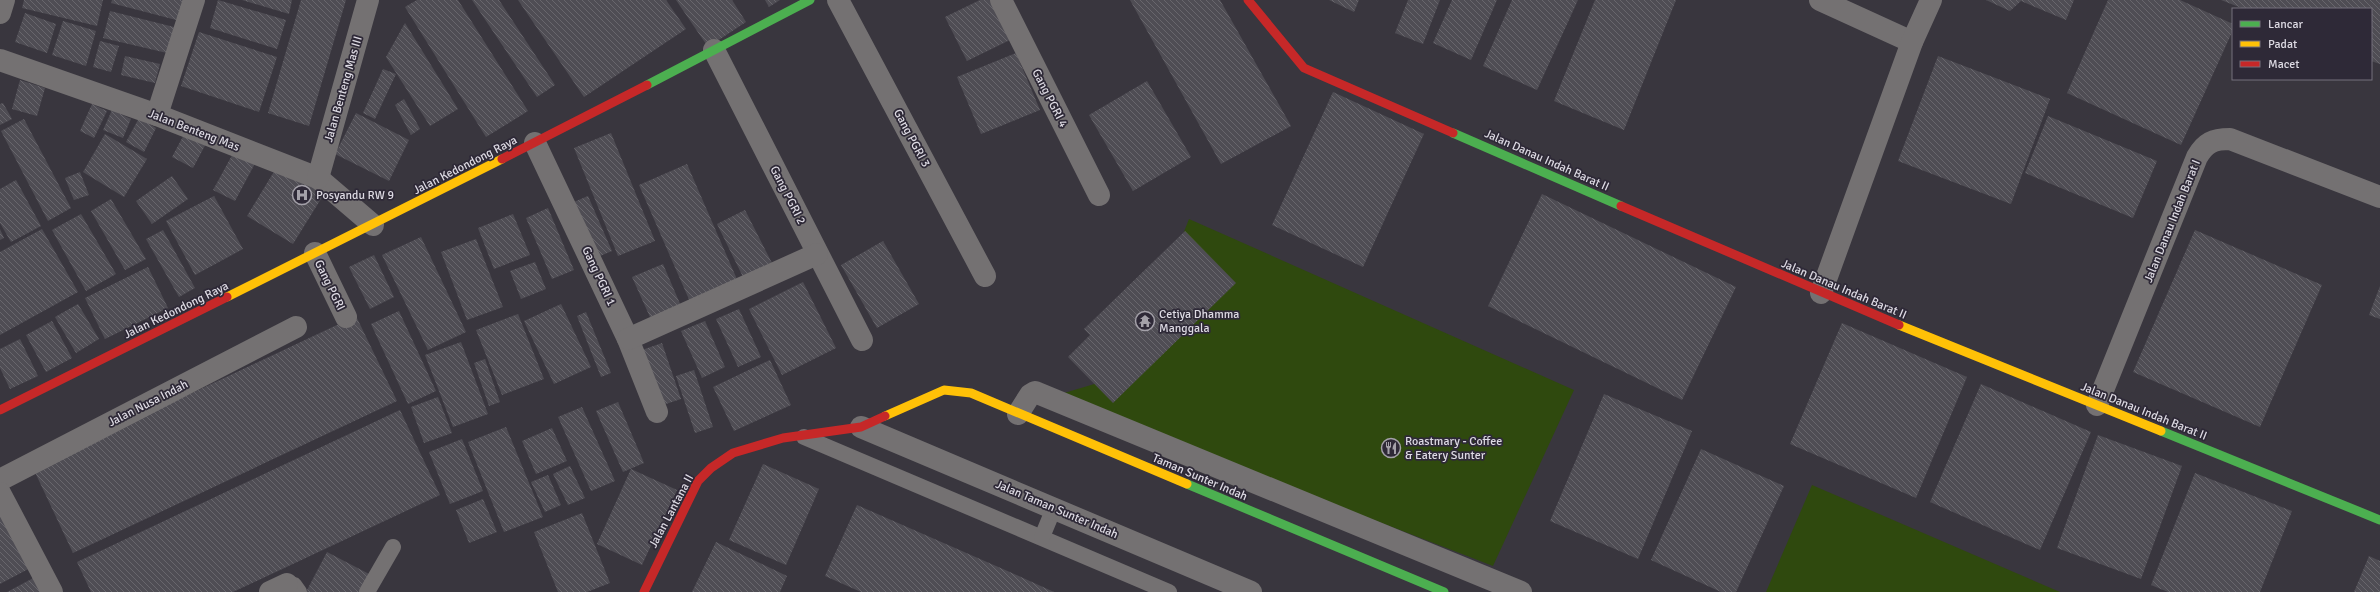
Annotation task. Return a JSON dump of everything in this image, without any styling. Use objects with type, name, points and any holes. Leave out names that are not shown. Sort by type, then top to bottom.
[{"type":"street","points":[[0,13],[4,0]]},
{"type":"street","points":[[157,115],[194,0]]},
{"type":"street","name":"Jalan Benteng Mas III","points":[[318,178],[368,0]]},
{"type":"street","name":"Jalan Kedondong Raya","points":[[0,410],[535,143],[810,0]]},
{"type":"street","name":"Gang PGRI 3","points":[[838,0],[985,276]]},
{"type":"street","name":"Gang PGRI 4","points":[[1001,0],[1099,195]]},
{"type":"street","name":"Jalan Danau Indah Barat II","points":[[1248,0],[1304,68],[1821,293],[2380,520]]},
{"type":"street","points":[[1820,0],[1912,42]]},
{"type":"street","points":[[1821,293],[1912,42],[1931,0]]},
{"type":"street","name":"Gang PGRI 2","points":[[714,50],[862,340]]},
{"type":"street","name":"Jalan Benteng Mas","points":[[0,60],[157,115],[318,178],[373,225]]},
{"type":"street","name":"Jalan Danau Indah Barat I","points":[[2097,405],[2194,165],[2203,147],[2215,139],[2230,139],[2380,197]]},
{"type":"street","name":"Gang PGRI 1","points":[[535,143],[628,339],[657,412]]},
{"type":"street","name":"Gang PGRI","points":[[315,254],[346,317]]},
{"type":"street","points":[[628,339],[817,254]]},
{"type":"street","name":"Jalan Nusa Indah","points":[[0,480],[296,327]]},
{"type":"street","name":"Taman Sunter Indah","points":[[862,427],[944,390],[971,394],[1444,592]]},
{"type":"street","points":[[1018,414],[1030,395],[1035,392],[1521,592]]},
{"type":"street","points":[[804,437],[862,427]]},
{"type":"street","name":"Jalan Taman Sunter Indah","points":[[862,427],[1251,592]]},
{"type":"street","name":"Jalan Lantana II","points":[[644,592],[698,481],[711,468],[733,453],[783,438],[804,437]]},
{"type":"street","points":[[0,493],[52,592]]},
{"type":"lane","points":[[804,437],[1169,592]]},
{"type":"lane","points":[[1042,538],[1054,508]]},
{"type":"lane","points":[[367,592],[393,547]]},
{"type":"green space","points":[[1189,219],[1574,390],[1493,566],[1054,396],[1128,374]]},
{"type":"green space","points":[[1812,485],[2060,592],[1766,592]]},
{"type":"building","points":[[24,0],[103,0],[97,26],[22,8]]},
{"type":"building","points":[[112,0],[186,0],[180,21],[111,3]]},
{"type":"building","points":[[218,0],[286,20],[277,49],[210,28]]},
{"type":"building","points":[[242,0],[292,0],[289,14]]},
{"type":"building","points":[[301,0],[346,0],[309,126],[268,113]]},
{"type":"building","points":[[417,0],[458,0],[528,111],[486,137],[405,7]]},
{"type":"building","points":[[472,0],[499,0],[555,85],[537,97]]},
{"type":"building","points":[[518,0],[666,0],[686,29],[584,97]]},
{"type":"building","points":[[676,0],[732,0],[746,22],[708,47]]},
{"type":"building","points":[[765,0],[780,0],[769,7]]},
{"type":"building","points":[[980,0],[990,0],[1010,40],[967,61],[945,17]]},
{"type":"building","points":[[1130,0],[1220,0],[1291,126],[1221,164]]},
{"type":"building","points":[[1329,0],[1359,0],[1354,12]]},
{"type":"building","points":[[1408,0],[1440,0],[1423,44],[1395,33]]},
{"type":"building","points":[[1452,0],[1497,0],[1471,60],[1433,43]]},
{"type":"building","points":[[1512,0],[1578,0],[1537,90],[1483,66]]},
{"type":"building","points":[[1595,0],[1676,0],[1624,130],[1554,101]]},
{"type":"building","points":[[1986,0],[2074,0],[2066,20],[2021,1],[2010,11]]},
{"type":"building","points":[[2108,0],[2180,0],[2232,24],[2232,32],[2181,145],[2067,93]]},
{"type":"building","points":[[2221,0],[2380,0],[2380,64],[2372,61],[2372,8],[2241,8]]},
{"type":"building","points":[[110,11],[174,27],[167,53],[103,38]]},
{"type":"building","points":[[25,13],[56,24],[47,53],[15,42]]},
{"type":"building","points":[[63,21],[96,31],[86,66],[52,55]]},
{"type":"building","points":[[405,23],[458,109],[430,126],[386,57]]},
{"type":"building","points":[[199,32],[277,57],[259,112],[181,86]]},
{"type":"building","points":[[100,41],[119,46],[111,72],[93,67]]},
{"type":"building","points":[[1016,53],[1040,110],[981,134],[957,77]]},
{"type":"building","points":[[125,56],[160,64],[155,83],[121,75]]},
{"type":"building","points":[[1938,56],[2050,99],[2011,204],[1898,161]]},
{"type":"building","points":[[383,69],[396,74],[375,119],[363,113]]},
{"type":"building","points":[[20,80],[45,88],[37,116],[12,109]]},
{"type":"building","points":[[1147,81],[1191,157],[1133,191],[1089,115]]},
{"type":"building","points":[[1333,92],[1424,134],[1363,267],[1272,225]]},
{"type":"building","points":[[404,99],[420,129],[411,135],[395,105]]},
{"type":"building","points":[[3,103],[12,119],[0,125],[0,104]]},
{"type":"building","points":[[92,104],[107,111],[94,138],[80,131]]},
{"type":"building","points":[[112,110],[131,119],[123,138],[103,130]]},
{"type":"building","points":[[356,113],[409,140],[389,181],[335,154]]},
{"type":"building","points":[[2048,116],[2157,161],[2133,218],[2025,173]]},
{"type":"building","points":[[139,118],[156,128],[144,152],[126,142]]},
{"type":"building","points":[[24,119],[71,208],[48,221],[1,131]]},
{"type":"building","points":[[187,129],[208,140],[193,168],[172,157]]},
{"type":"building","points":[[611,133],[655,241],[618,256],[574,148]]},
{"type":"building","points":[[105,134],[147,159],[124,197],[83,172]]},
{"type":"building","points":[[236,148],[257,160],[235,201],[213,190]]},
{"type":"building","points":[[687,164],[739,284],[691,304],[639,185]]},
{"type":"building","points":[[278,165],[324,194],[293,244],[247,216]]},
{"type":"building","points":[[80,172],[89,195],[74,200],[65,178]]},
{"type":"building","points":[[172,176],[188,199],[152,224],[136,201]]},
{"type":"building","points":[[16,180],[41,226],[11,242],[0,223],[0,189]]},
{"type":"building","points":[[1542,194],[1736,287],[1682,400],[1488,306]]},
{"type":"building","points":[[214,196],[243,249],[195,275],[166,221]]},
{"type":"building","points":[[588,196],[612,251],[593,259],[569,204]]},
{"type":"building","points":[[111,199],[146,259],[125,270],[91,211]]},
{"type":"building","points":[[548,208],[574,270],[552,279],[526,218]]},
{"type":"building","points":[[745,210],[773,265],[744,279],[717,224]]},
{"type":"building","points":[[81,214],[116,274],[86,291],[52,230]]},
{"type":"building","points":[[513,214],[530,255],[494,269],[478,228]]},
{"type":"building","points":[[0,229],[4,238],[0,240]]},
{"type":"building","points":[[42,229],[78,292],[0,335],[0,252]]},
{"type":"building","points":[[163,230],[195,288],[179,297],[146,239]]},
{"type":"building","points":[[2195,230],[2322,285],[2260,427],[2133,372]]},
{"type":"building","name":"Cetiya Dhamma Manggala","points":[[1185,231],[1236,283],[1113,403],[1068,357],[1090,335],[1084,329]]},
{"type":"building","points":[[421,237],[466,332],[428,350],[382,255]]},
{"type":"building","points":[[476,239],[503,307],[467,320],[441,252]]},
{"type":"building","points":[[883,241],[919,304],[877,328],[841,265]]},
{"type":"building","points":[[374,255],[394,297],[370,309],[349,267]]},
{"type":"building","points":[[535,262],[546,289],[521,299],[510,271]]},
{"type":"building","points":[[663,264],[684,313],[654,326],[632,277]]},
{"type":"building","points":[[148,267],[168,308],[105,339],[85,298]]},
{"type":"building","points":[[803,282],[836,348],[782,375],[749,309]]},
{"type":"building","points":[[2380,286],[2380,319],[2369,315]]},
{"type":"building","points":[[78,304],[99,339],[76,353],[55,317]]},
{"type":"building","points":[[561,304],[591,367],[554,384],[524,321]]},
{"type":"building","points":[[739,309],[761,357],[738,367],[716,319]]},
{"type":"building","points":[[399,311],[436,391],[408,404],[371,324]]},
{"type":"building","points":[[586,312],[611,373],[601,377],[577,316]]},
{"type":"building","points":[[518,314],[544,379],[502,395],[476,330]]},
{"type":"building","points":[[356,316],[397,401],[73,553],[33,468]]},
{"type":"building","points":[[52,321],[72,358],[46,372],[26,335]]},
{"type":"building","points":[[705,321],[725,367],[702,378],[681,331]]},
{"type":"building","points":[[1842,323],[1967,377],[1916,498],[1790,444]]},
{"type":"building","points":[[20,339],[38,376],[10,389],[0,368],[0,349]]},
{"type":"building","points":[[461,342],[488,414],[453,427],[425,355]]},
{"type":"building","points":[[662,343],[681,399],[660,406],[642,350]]},
{"type":"building","points":[[485,359],[500,402],[489,406],[474,363]]},
{"type":"building","points":[[770,360],[791,405],[734,431],[713,387]]},
{"type":"building","points":[[694,370],[713,427],[695,433],[676,376]]},
{"type":"building","points":[[1981,384],[2091,432],[2040,550],[1930,502]]},
{"type":"building","points":[[1604,394],[1692,431],[1638,559],[1550,521]]},
{"type":"building","points":[[438,397],[452,433],[424,443],[411,407]]},
{"type":"building","points":[[618,402],[644,463],[623,472],[596,411]]},
{"type":"building","points":[[582,407],[615,481],[591,491],[558,417]]},
{"type":"building","points":[[400,410],[440,495],[233,592],[91,592],[77,562]]},
{"type":"building","points":[[506,427],[543,517],[504,532],[468,442]]},
{"type":"building","points":[[552,428],[567,461],[536,474],[522,441]]},
{"type":"building","points":[[2098,435],[2182,466],[2141,579],[2057,548]]},
{"type":"building","points":[[462,439],[483,491],[450,504],[429,452]]},
{"type":"building","points":[[1701,449],[1784,486],[1736,592],[1721,592],[1651,560]]},
{"type":"building","points":[[763,464],[819,489],[786,565],[729,540]]},
{"type":"building","points":[[570,466],[585,498],[568,505],[553,474]]},
{"type":"building","points":[[631,469],[677,490],[642,565],[597,544]]},
{"type":"building","points":[[2195,473],[2292,511],[2260,592],[2168,592],[2151,585]]},
{"type":"building","points":[[548,475],[561,505],[545,512],[531,482]]},
{"type":"building","points":[[483,499],[497,532],[469,543],[456,510]]},
{"type":"building","points":[[0,501],[34,566],[0,584]]},
{"type":"building","points":[[857,505],[1054,592],[861,592],[825,576]]},
{"type":"building","points":[[582,513],[610,583],[587,592],[558,592],[534,532]]},
{"type":"building","points":[[716,542],[787,576],[780,592],[692,592]]},
{"type":"building","points":[[327,552],[371,575],[362,592],[306,592]]},
{"type":"building","points":[[2369,556],[2380,561],[2380,592],[2354,592]]},
{"type":"building","points":[[39,575],[49,592],[7,592]]},
{"type":"traffic: fast","points":[[647,85],[810,0]]},
{"type":"traffic: fast","points":[[1453,133],[1621,206]]},
{"type":"traffic: fast","points":[[2161,431],[2380,520]]},
{"type":"traffic: fast","points":[[1187,484],[1444,592]]},
{"type":"traffic: slow","points":[[227,297],[502,159]]},
{"type":"traffic: slow","points":[[1899,325],[2161,431]]},
{"type":"traffic: slow","points":[[885,416],[944,390],[971,393],[1187,484]]},
{"type":"traffic: jam","points":[[1248,0],[1304,68],[1453,133]]},
{"type":"traffic: jam","points":[[502,159],[647,85]]},
{"type":"traffic: jam","points":[[1621,206],[1899,325]]},
{"type":"traffic: jam","points":[[0,410],[227,297]]},
{"type":"traffic: jam","points":[[644,592],[698,481],[711,468],[733,453],[783,438],[861,427],[885,416]]},
{"type":"place","name":"Posyandu RW 9","points":[[302,195]]},
{"type":"place","name":"Cetiya Dhamma Manggala","points":[[1145,321]]},
{"type":"place","name":"Roastmary - Coffee & Eatery Sunter","points":[[1391,448]]}]
